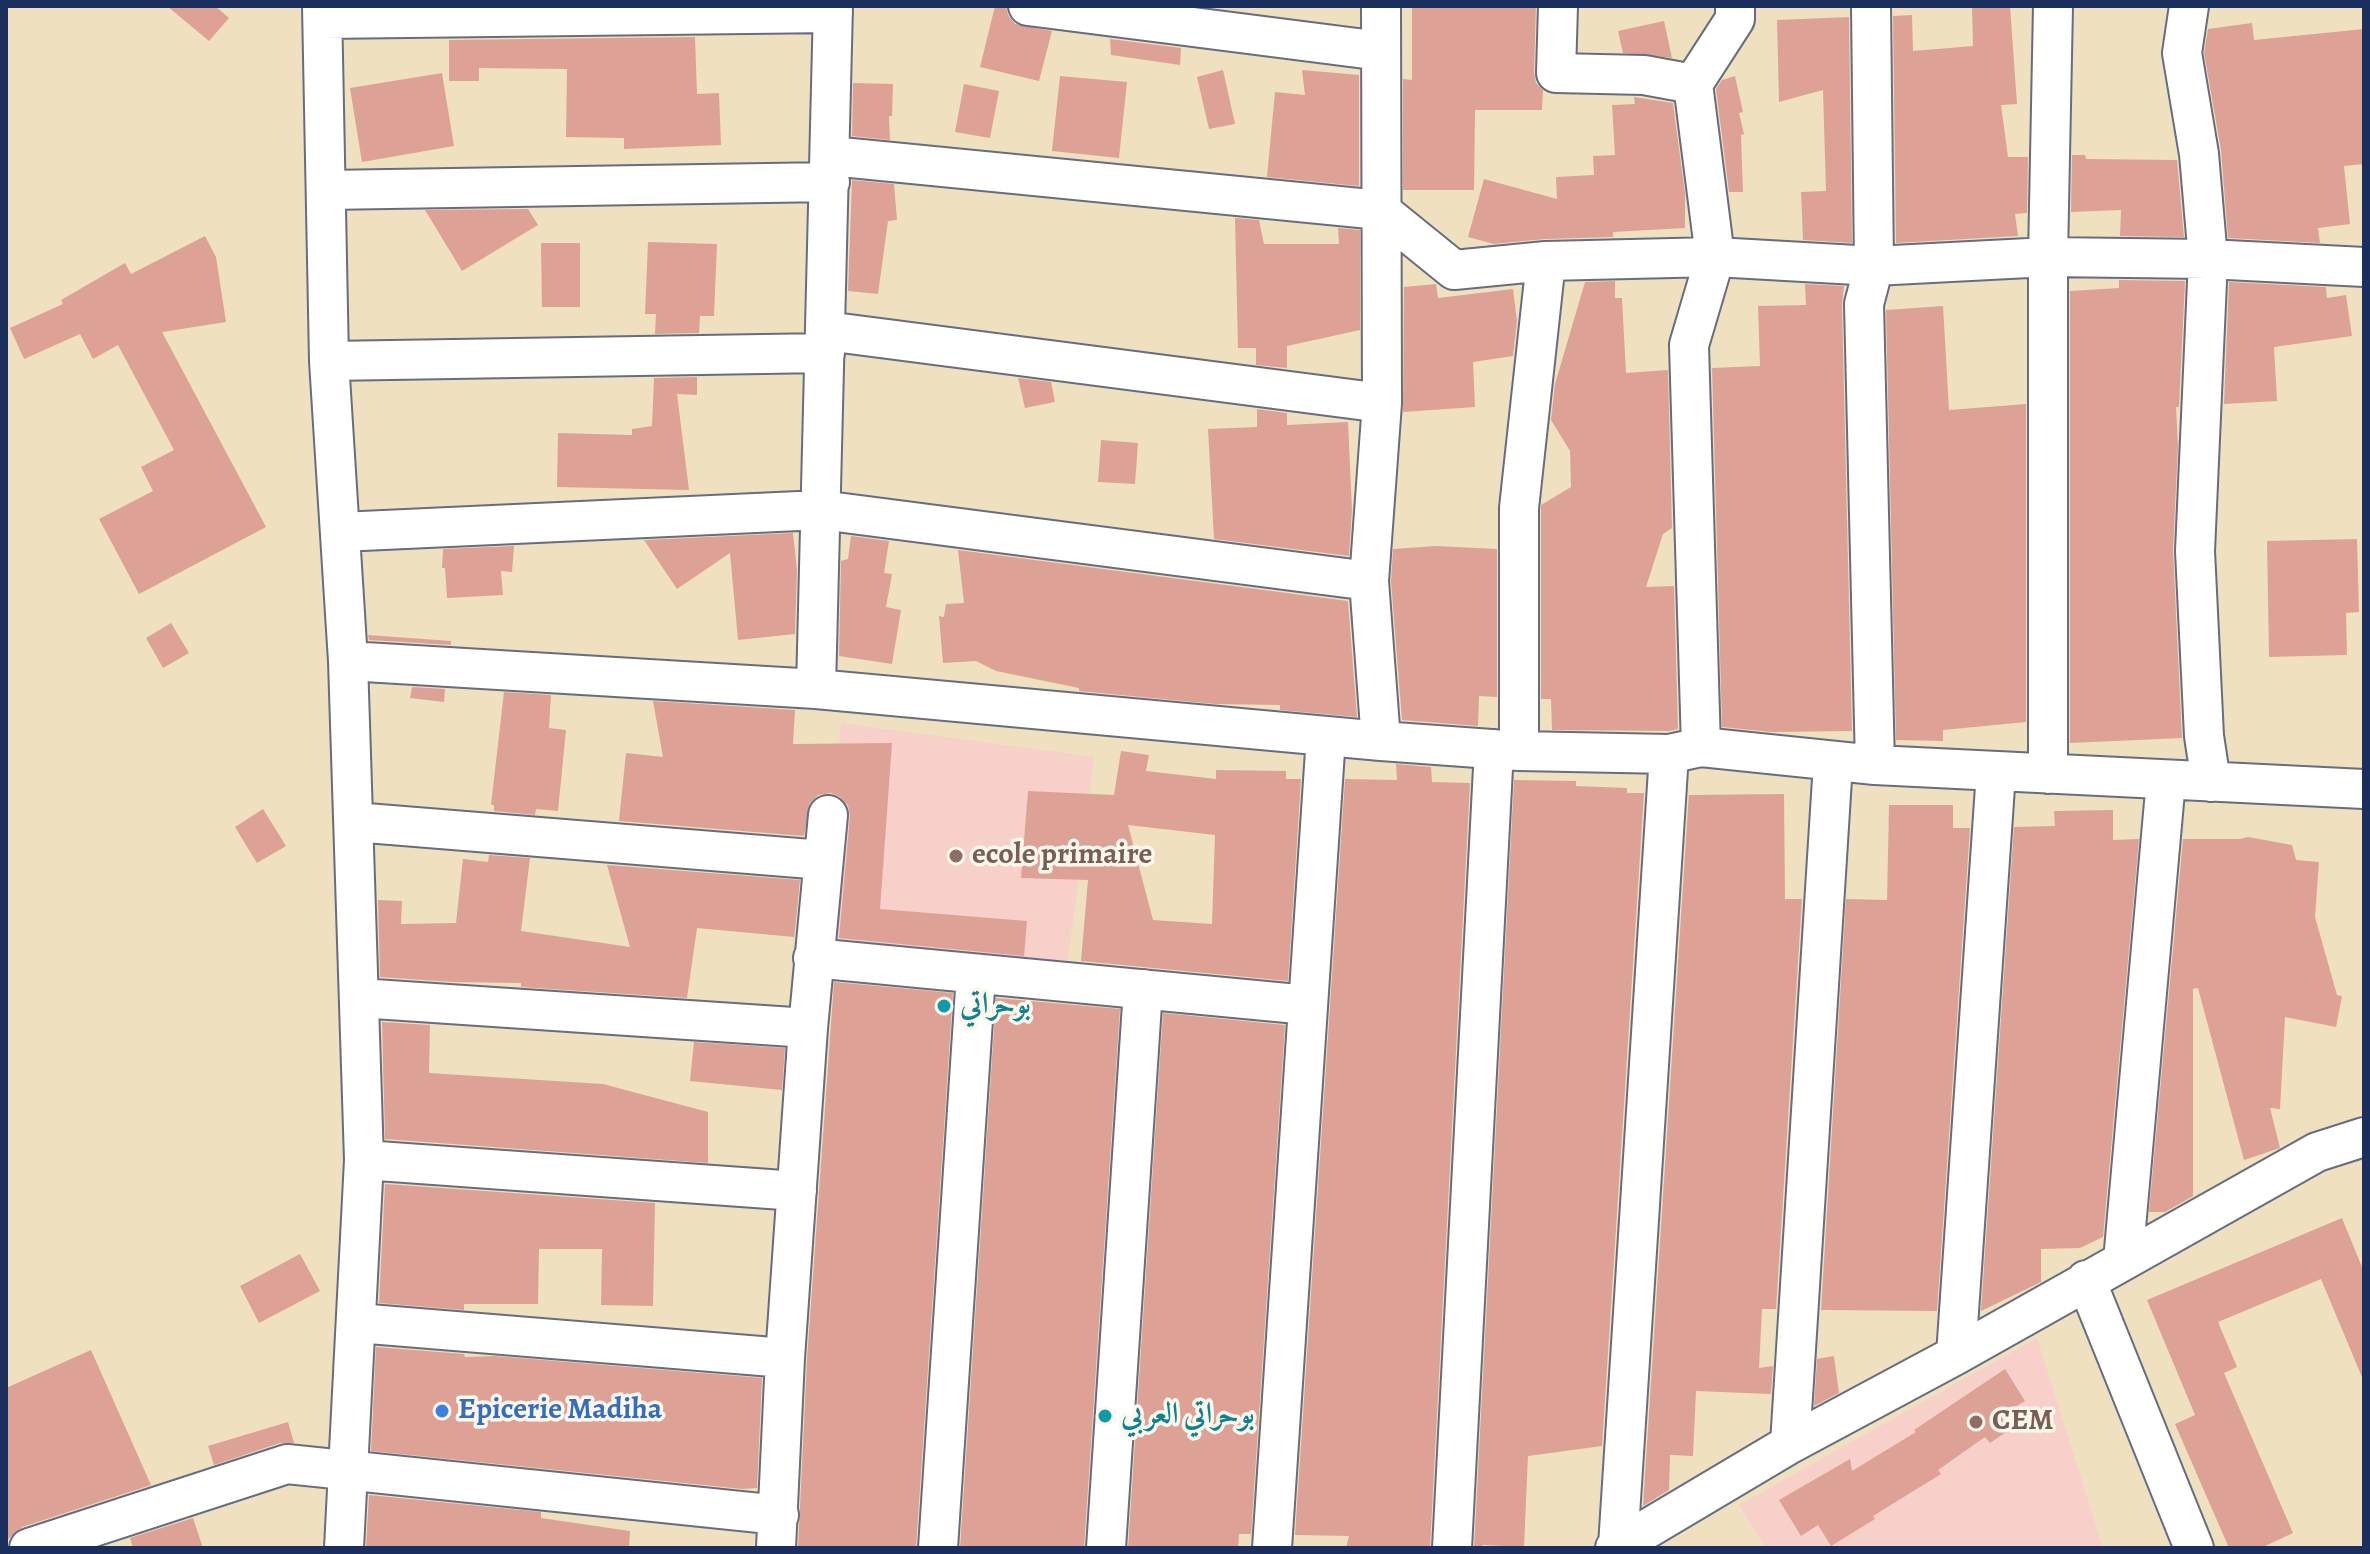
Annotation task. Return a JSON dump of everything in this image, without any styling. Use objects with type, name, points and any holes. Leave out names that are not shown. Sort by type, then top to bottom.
[{"type":"street","points":[[1028,6],[1381,51]]},
{"type":"street","points":[[1381,6],[1382,403],[1369,581],[1381,741]]},
{"type":"street","points":[[1558,6],[1556,73],[1644,75],[1693,84]]},
{"type":"street","points":[[1617,1547],[1685,751],[1689,345],[1715,257],[1693,84],[1735,19],[1735,6]]},
{"type":"street","points":[[1871,6],[1874,266],[1864,304],[1875,765]]},
{"type":"street","points":[[2048,774],[2048,257],[2053,6]]},
{"type":"street","points":[[2189,6],[2182,53],[2199,154],[2208,259],[2195,551],[2204,736],[2211,782]]},
{"type":"street","points":[[344,1548],[364,1160],[348,661],[329,361],[322,13],[833,10],[816,689]]},
{"type":"street","points":[[326,190],[831,169],[1380,210],[1454,270],[1546,261],[1715,257],[1874,266],[2048,257],[2208,259],[2364,267]]},
{"type":"street","points":[[1452,1548],[1506,750],[1519,508],[1546,261]]},
{"type":"street","points":[[329,361],[826,342],[1382,403]]},
{"type":"street","points":[[340,532],[821,510],[1369,581]]},
{"type":"street","points":[[348,661],[816,689],[1506,750],[1685,751],[1833,763],[2364,789]]},
{"type":"street","points":[[1272,1548],[1326,736]]},
{"type":"street","points":[[1790,1444],[1833,763]]},
{"type":"street","points":[[1956,1355],[1996,772]]},
{"type":"street","points":[[2123,1261],[2166,780]]},
{"type":"street","points":[[29,1548],[287,1464],[777,1531],[785,1358],[808,1028],[828,815]]},
{"type":"street","points":[[354,822],[823,860]]},
{"type":"street","points":[[813,958],[1308,1005]]},
{"type":"street","points":[[938,1548],[976,974]]},
{"type":"street","points":[[1106,1548],[1143,989]]},
{"type":"street","points":[[359,998],[808,1028]]},
{"type":"street","points":[[1617,1547],[1790,1444],[1956,1355],[2317,1152],[2364,1137]]},
{"type":"street","points":[[364,1160],[797,1191]]},
{"type":"street","points":[[2086,1280],[2194,1548]]},
{"type":"street","points":[[357,1323],[785,1358]]},
{"type":"shaded area","name":"ecole primaire","points":[[841,723],[1094,757],[1066,974],[823,954]]},
{"type":"shaded area","name":"CEM","points":[[2037,1338],[2103,1548],[1766,1548],[1739,1505]]},
{"type":"building","points":[[167,6],[215,6],[229,18],[209,41]]},
{"type":"building","points":[[995,6],[1006,6],[1015,24],[1052,31],[1039,81],[980,67]]},
{"type":"building","points":[[1412,6],[1536,6],[1534,72],[1536,83],[1543,90],[1542,110],[1475,110],[1474,190],[1403,190],[1403,79],[1412,80]]},
{"type":"building","points":[[1972,6],[2010,6],[2017,104],[2001,105],[2008,157],[2028,157],[2027,213],[2015,214],[2018,236],[1896,243],[1893,16],[1912,15],[1913,51],[1973,46]]},
{"type":"building","points":[[1849,17],[1852,243],[1803,240],[1801,192],[1826,191],[1823,90],[1779,102],[1777,20]]},
{"type":"building","points":[[1664,21],[1672,58],[1623,53],[1618,31]]},
{"type":"building","points":[[2252,23],[2254,40],[2364,29],[2364,164],[2344,166],[2350,224],[2318,228],[2320,243],[2228,238],[2221,150],[2204,53],[2208,29]]},
{"type":"building","points":[[695,37],[697,94],[719,93],[721,145],[624,149],[624,138],[566,137],[567,69],[479,68],[479,81],[449,81],[449,40]]},
{"type":"building","points":[[1110,39],[1181,48],[1180,65],[1111,55]]},
{"type":"building","points":[[1223,70],[1235,124],[1209,129],[1197,77]]},
{"type":"building","points":[[1302,70],[1359,75],[1359,186],[1267,177],[1275,92],[1305,95]]},
{"type":"building","points":[[442,73],[454,146],[362,162],[350,88]]},
{"type":"building","points":[[1060,76],[1127,82],[1119,158],[1052,151]]},
{"type":"building","points":[[1735,76],[1743,112],[1739,113],[1744,134],[1741,135],[1743,192],[1729,192],[1716,89],[1722,80]]},
{"type":"building","points":[[853,83],[893,84],[890,140],[852,136]]},
{"type":"building","points":[[964,84],[999,91],[990,138],[955,132]]},
{"type":"building","points":[[1634,97],[1673,103],[1685,194],[1685,228],[1613,232],[1613,237],[1494,244],[1468,237],[1484,179],[1557,199],[1556,177],[1594,175],[1593,156],[1615,155],[1612,105],[1635,104]]},
{"type":"building","points":[[2072,155],[2085,155],[2086,159],[2177,160],[2184,237],[2120,236],[2121,210],[2071,212]]},
{"type":"building","points":[[852,180],[894,184],[897,220],[888,221],[878,294],[848,291]]},
{"type":"building","points":[[528,209],[538,225],[462,271],[425,210]]},
{"type":"building","points":[[1235,218],[1259,220],[1264,244],[1339,244],[1338,228],[1360,230],[1360,330],[1287,346],[1287,368],[1256,365],[1256,348],[1238,348]]},
{"type":"building","points":[[205,236],[216,257],[226,322],[162,332],[266,527],[139,594],[99,519],[153,491],[141,467],[174,450],[118,345],[93,359],[80,334],[24,359],[10,328],[63,304],[61,300],[125,263],[131,274]]},
{"type":"building","points":[[648,242],[717,244],[714,316],[700,316],[699,333],[655,334],[656,314],[645,314]]},
{"type":"building","points":[[541,243],[580,243],[580,307],[542,307]]},
{"type":"building","points":[[2119,280],[2185,281],[2179,407],[2176,407],[2178,446],[2173,550],[2182,738],[2070,743],[2070,291],[2119,288]]},
{"type":"building","points":[[1615,281],[1615,298],[1622,298],[1626,373],[1668,370],[1672,528],[1663,534],[1646,587],[1674,586],[1678,729],[1552,730],[1551,699],[1541,699],[1541,505],[1571,487],[1570,451],[1551,420],[1555,384],[1585,282]]},
{"type":"building","points":[[2229,282],[2326,287],[2327,298],[2346,295],[2352,336],[2274,347],[2277,401],[2224,404]]},
{"type":"building","points":[[1436,284],[1438,298],[1513,289],[1517,321],[1513,356],[1473,362],[1475,407],[1403,412],[1404,287]]},
{"type":"building","points":[[1805,284],[1844,286],[1852,731],[1772,732],[1722,727],[1712,368],[1760,366],[1758,306],[1806,305]]},
{"type":"building","points":[[1943,306],[1949,410],[2026,404],[2026,722],[1943,730],[1943,741],[1896,740],[1886,310]]},
{"type":"building","points":[[697,377],[697,395],[677,394],[689,490],[557,487],[558,433],[632,435],[632,429],[652,426],[654,378]]},
{"type":"building","points":[[1018,378],[1051,382],[1055,402],[1025,408]]},
{"type":"building","points":[[1257,409],[1287,413],[1287,425],[1348,422],[1352,510],[1349,556],[1214,539],[1208,429],[1257,427]]},
{"type":"building","points":[[1101,440],[1138,443],[1135,484],[1098,482]]},
{"type":"building","points":[[793,533],[797,570],[795,634],[738,640],[730,553],[677,589],[644,540]]},
{"type":"building","points":[[851,536],[889,541],[884,573],[892,574],[886,607],[901,610],[892,664],[839,656],[841,561],[848,559]]},
{"type":"building","points":[[2357,539],[2359,612],[2346,613],[2347,655],[2269,657],[2267,541]]},
{"type":"building","points":[[514,546],[512,572],[501,571],[503,595],[447,598],[445,568],[442,568],[443,549]]},
{"type":"building","points":[[1436,546],[1497,549],[1497,697],[1479,696],[1478,726],[1402,720],[1391,581],[1393,549]]},
{"type":"building","points":[[958,550],[1348,601],[1357,717],[1280,710],[1280,705],[1215,704],[1079,691],[1079,688],[996,671],[976,661],[943,663],[939,616],[944,617],[946,604],[964,603]]},
{"type":"building","points":[[171,623],[189,653],[163,668],[146,638]]},
{"type":"building","points":[[368,635],[451,641],[451,645],[369,640]]},
{"type":"building","points":[[412,687],[445,689],[444,702],[410,698]]},
{"type":"building","points":[[504,692],[551,695],[549,728],[566,730],[558,811],[536,809],[535,815],[494,811],[494,805],[491,805]]},
{"type":"building","points":[[653,701],[795,710],[793,744],[892,743],[880,909],[1027,921],[1024,956],[839,938],[850,816],[848,805],[831,793],[818,795],[810,803],[804,836],[619,821],[626,753],[663,757]]},
{"type":"building","points":[[1121,751],[1149,755],[1146,771],[1216,779],[1216,770],[1286,771],[1286,779],[1301,779],[1288,981],[1081,961],[1088,880],[1021,878],[1028,791],[1114,795]],"holes":[[[1128,825],[1215,835],[1212,924],[1153,920]]]},
{"type":"building","points":[[1396,764],[1431,767],[1432,782],[1470,783],[1430,1548],[1346,1548],[1349,1536],[1295,1535],[1345,779],[1397,780]]},
{"type":"building","points":[[1514,780],[1576,781],[1576,786],[1627,788],[1627,793],[1644,793],[1602,1446],[1528,1456],[1524,1547],[1482,1545],[1482,1548],[1474,1548]]},
{"type":"building","points":[[1689,792],[1689,795],[1784,794],[1785,899],[1802,899],[1776,1309],[1762,1309],[1759,1368],[1773,1366],[1771,1394],[1696,1391],[1693,1456],[1670,1455],[1669,1490],[1643,1506]]},
{"type":"building","points":[[1889,805],[1953,805],[1953,828],[1970,828],[1937,1311],[1821,1310],[1846,899],[1887,900]]},
{"type":"building","points":[[263,809],[286,846],[257,863],[235,827]]},
{"type":"building","points":[[2113,810],[2113,840],[2139,839],[2103,1237],[2080,1248],[2041,1249],[2041,1282],[1981,1311],[2014,827],[2055,826],[2054,811]]},
{"type":"building","points":[[2248,837],[2292,845],[2296,860],[2319,862],[2315,917],[2337,995],[2342,996],[2336,1027],[2285,1017],[2280,1109],[2270,1108],[2280,1148],[2244,1160],[2198,988],[2193,989],[2193,1196],[2165,1212],[2149,1212],[2183,839]]},
{"type":"building","points":[[489,855],[530,858],[521,931],[630,947],[607,865],[800,880],[793,950],[794,937],[697,928],[687,998],[521,987],[521,983],[380,977],[378,900],[402,901],[401,924],[456,923],[463,859],[488,862]]},
{"type":"building","points":[[834,982],[953,993],[916,1548],[798,1548],[807,1359]]},
{"type":"building","points":[[996,998],[1120,1009],[1084,1548],[960,1548]]},
{"type":"building","points":[[1163,1013],[1285,1025],[1251,1534],[1239,1534],[1238,1548],[1128,1548]]},
{"type":"building","points":[[382,1022],[430,1025],[429,1073],[603,1084],[708,1112],[708,1163],[385,1139]]},
{"type":"building","points":[[694,1042],[785,1048],[782,1090],[690,1081]]},
{"type":"building","points":[[385,1184],[655,1203],[653,1306],[601,1305],[602,1249],[539,1249],[538,1304],[464,1304],[464,1310],[379,1303]]},
{"type":"building","points":[[2342,1218],[2364,1272],[2364,1382],[2321,1279],[2218,1322],[2237,1367],[2224,1373],[2293,1533],[2261,1548],[2229,1548],[2175,1424],[2195,1415],[2147,1300]]},
{"type":"building","points":[[300,1254],[320,1291],[259,1323],[240,1286]]},
{"type":"building","points":[[376,1347],[464,1354],[465,1357],[495,1356],[762,1378],[757,1488],[371,1451]]},
{"type":"building","points":[[91,1350],[151,1485],[22,1527],[6,1541],[6,1388]]},
{"type":"building","points":[[1834,1356],[1839,1393],[1814,1406],[1817,1359]]},
{"type":"building","points":[[2005,1369],[2025,1401],[2012,1409],[2021,1422],[1990,1443],[1985,1437],[1938,1470],[1941,1474],[1831,1546],[1818,1525],[1801,1536],[1779,1500],[1850,1459],[1852,1471],[1916,1432],[1914,1430]]},
{"type":"building","points":[[288,1422],[294,1443],[280,1443],[214,1465],[208,1446]]},
{"type":"building","points":[[369,1495],[541,1512],[541,1518],[630,1531],[629,1548],[366,1548]]},
{"type":"building","points":[[193,1518],[203,1548],[133,1548],[130,1538]]},
{"type":"place","name":"ecole primaire","points":[[956,856]]},
{"type":"place","name":"بوحراتي","points":[[944,1006]]},
{"type":"place","name":"Epicerie Madiha","points":[[442,1411]]},
{"type":"place","name":"بوحراتي العربي","points":[[1105,1416]]},
{"type":"place","name":"CEM","points":[[1976,1422]]}]
